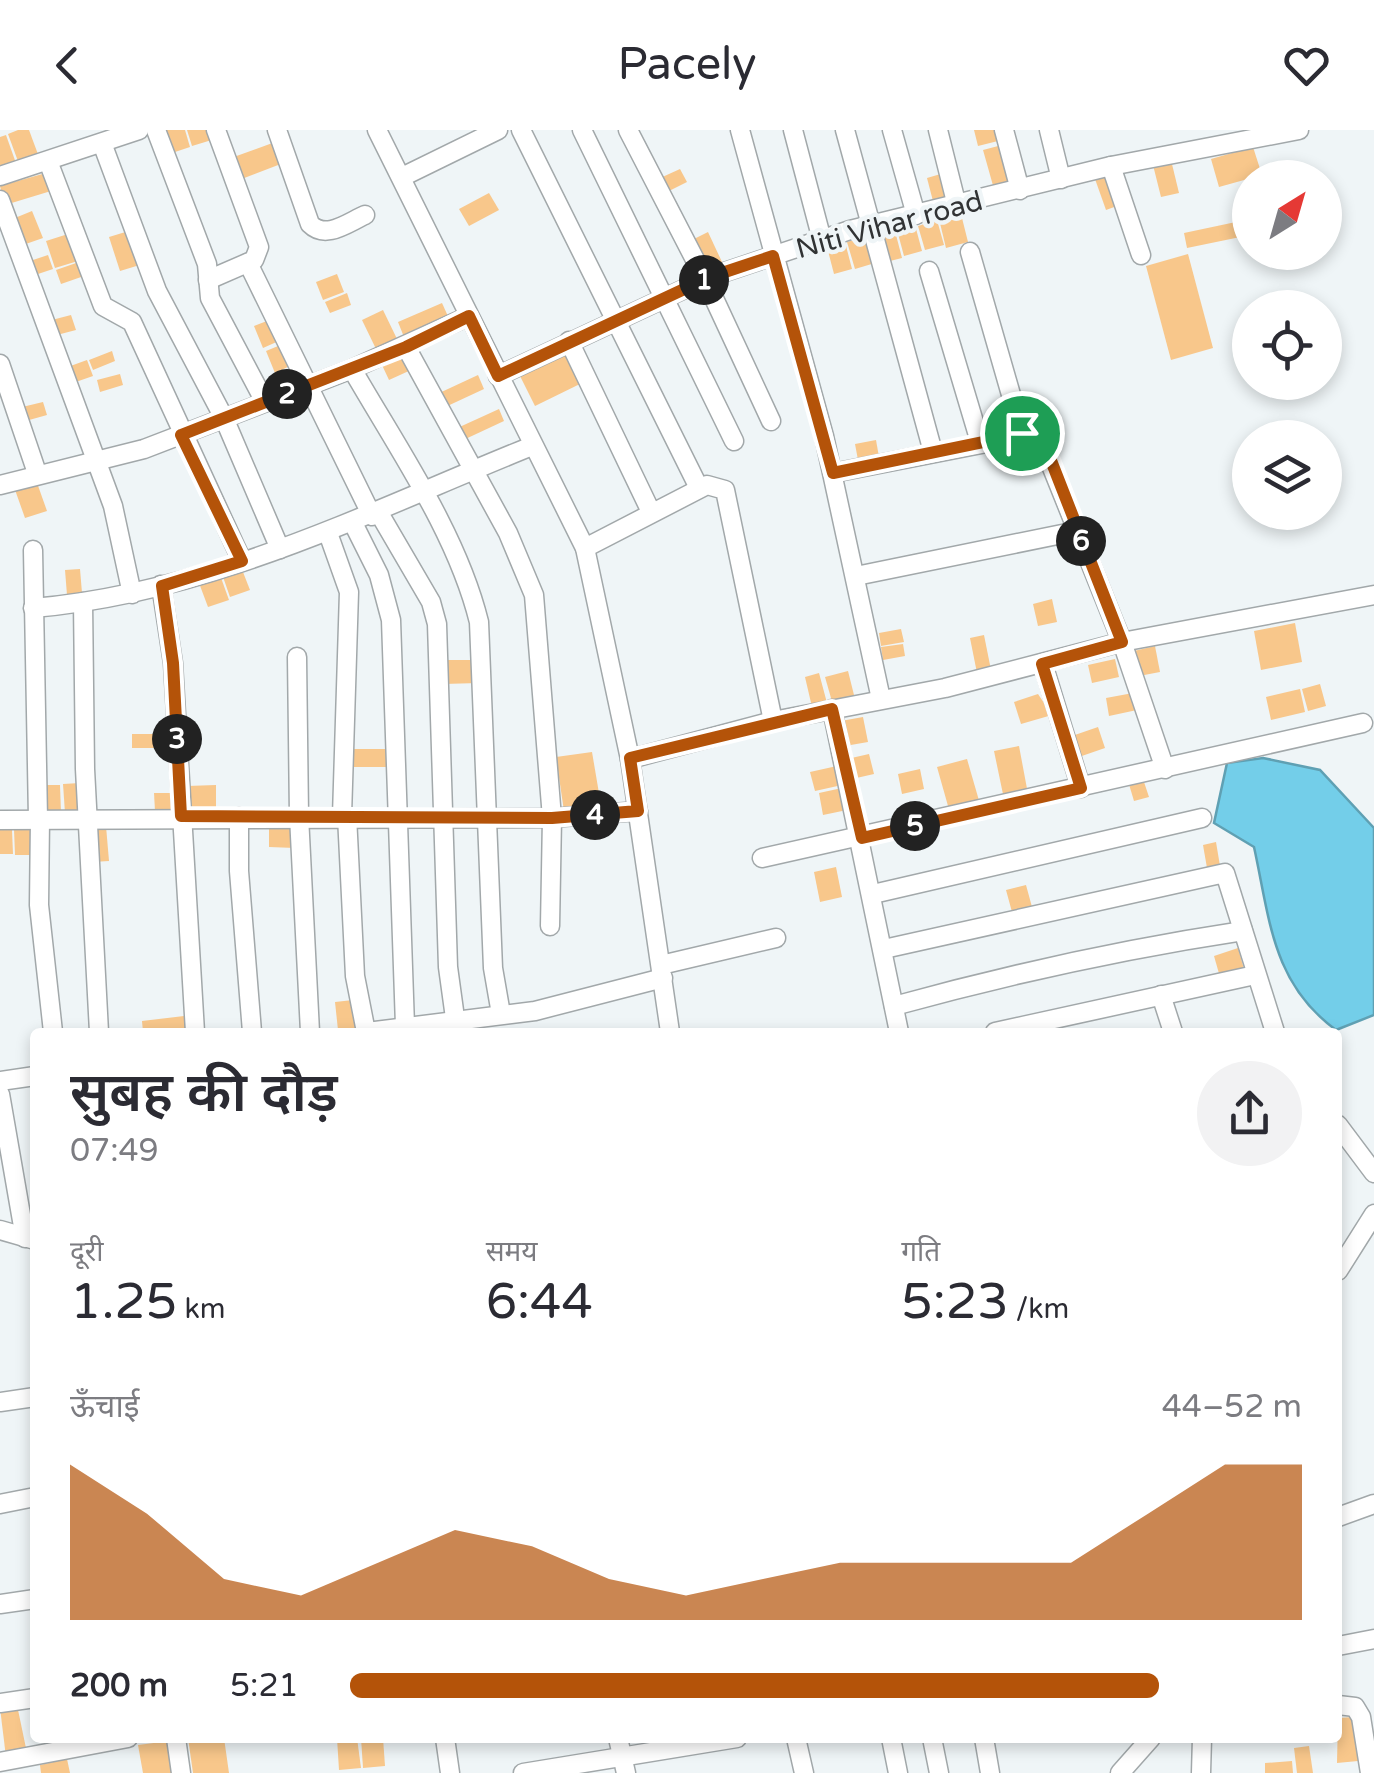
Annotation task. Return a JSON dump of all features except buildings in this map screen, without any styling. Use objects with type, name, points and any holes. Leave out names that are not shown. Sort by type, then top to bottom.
[{"type":"street","points":[[0,176],[139,130]]},
{"type":"street","points":[[156,130],[207,264],[210,298],[265,402]]},
{"type":"street","points":[[208,280],[248,263],[259,247],[216,130]]},
{"type":"street","points":[[277,130],[310,224],[316,230],[324,232],[365,216]]},
{"type":"street","points":[[377,130],[585,548],[630,758],[669,1028]]},
{"type":"street","points":[[402,178],[498,130]]},
{"type":"street","points":[[521,130],[698,488]]},
{"type":"street","points":[[582,130],[734,441]]},
{"type":"street","points":[[628,130],[705,279],[771,421]]},
{"type":"street","points":[[740,130],[833,473],[881,699]]},
{"type":"street","points":[[793,130],[822,240]]},
{"type":"street","points":[[846,130],[933,452]]},
{"type":"street","points":[[892,130],[916,215]]},
{"type":"street","points":[[938,130],[957,206]]},
{"type":"street","points":[[1004,130],[1020,190]]},
{"type":"street","points":[[1050,130],[1061,179]]},
{"type":"street","name":"Niti Vihar road","points":[[498,376],[705,279],[822,240],[1111,166],[1299,130]]},
{"type":"street","points":[[102,143],[157,291],[224,418],[280,548]]},
{"type":"street","points":[[48,161],[103,306],[132,322],[242,561]]},
{"type":"street","points":[[1111,166],[1141,255]]},
{"type":"street","points":[[0,200],[117,519],[132,594]]},
{"type":"street","points":[[970,252],[1022,433]]},
{"type":"street","points":[[248,263],[376,514],[435,613],[442,816],[455,1018]]},
{"type":"street","points":[[929,271],[980,442]]},
{"type":"street","points":[[0,485],[181,435],[406,347],[469,316]]},
{"type":"street","points":[[569,341],[652,512]]},
{"type":"street","points":[[406,347],[508,533],[534,595],[552,818],[550,926]]},
{"type":"street","points":[[0,364],[37,473]]},
{"type":"street","points":[[352,369],[420,488],[471,592],[479,622],[494,968],[501,1014]]},
{"type":"street","points":[[833,473],[1022,433],[1032,432],[1043,440],[1122,642],[1166,769]]},
{"type":"street","points":[[33,608],[132,594],[242,561],[376,514],[420,488],[532,446]]},
{"type":"street","points":[[585,548],[698,488],[717,484],[730,500],[773,721]]},
{"type":"street","points":[[353,523],[379,575],[390,620],[405,1026]]},
{"type":"street","points":[[856,576],[1077,530]]},
{"type":"street","points":[[328,533],[349,592],[345,816],[356,976],[365,1028]]},
{"type":"street","points":[[33,550],[39,905],[53,1028]]},
{"type":"street","points":[[162,586],[173,663],[194,1028]]},
{"type":"street","points":[[630,758],[773,721],[1042,664],[1122,642],[1374,595]]},
{"type":"street","points":[[83,602],[88,818],[99,1028]]},
{"type":"street","points":[[297,657],[299,816],[310,1028]]},
{"type":"street","points":[[1042,664],[1081,788]]},
{"type":"street","points":[[832,709],[899,1028]]},
{"type":"street","points":[[762,858],[1363,723]]},
{"type":"street","points":[[0,820],[181,816],[552,818],[638,811]]},
{"type":"street","points":[[239,817],[238,871],[252,1028]]},
{"type":"street","points":[[873,894],[1202,818]]},
{"type":"street","points":[[884,949],[1224,873],[1230,880],[1274,1028]]},
{"type":"street","points":[[894,1006],[1084,958],[1243,931]]},
{"type":"street","points":[[392,1028],[535,1010],[776,938]]},
{"type":"street","points":[[1013,1028],[1255,975]]},
{"type":"street","points":[[1162,995],[1172,1028]]},
{"type":"street","points":[[0,1081],[30,1077]]},
{"type":"street","points":[[0,1094],[26,1186],[30,1239],[0,1230]]},
{"type":"street","points":[[1342,1130],[1374,1173]]},
{"type":"street","points":[[1342,1265],[1374,1214]]},
{"type":"street","points":[[0,1402],[30,1398]]},
{"type":"street","points":[[0,1504],[30,1498]]},
{"type":"street","points":[[1342,1516],[1374,1504]]},
{"type":"street","points":[[0,1604],[30,1600]]},
{"type":"street","points":[[1342,1645],[1374,1639]]},
{"type":"street","points":[[0,1704],[30,1699]]},
{"type":"street","points":[[1342,1705],[1355,1707],[1361,1717],[1369,1773]]},
{"type":"street","points":[[0,1762],[101,1743]]},
{"type":"street","points":[[177,1743],[182,1773]]},
{"type":"street","points":[[446,1743],[450,1773]]},
{"type":"street","points":[[530,1773],[703,1743]]},
{"type":"street","points":[[797,1743],[804,1773]]},
{"type":"street","points":[[892,1743],[898,1773]]},
{"type":"street","points":[[933,1743],[939,1773]]},
{"type":"street","points":[[985,1743],[990,1773]]},
{"type":"street","points":[[1120,1773],[1146,1743]]},
{"type":"street","points":[[1201,1773],[1202,1743]]},
{"type":"water","points":[[1263,758],[1320,770],[1374,828],[1374,1015],[1334,1028],[1298,992],[1270,925],[1254,847],[1214,823],[1227,763]]},
{"type":"route","points":[[773,256],[833,473],[1022,433],[1038,434],[1043,440],[1122,642],[1042,664],[1081,788],[862,838],[832,709],[630,758],[638,811],[552,818],[181,816],[173,663],[162,586],[242,561],[181,435],[406,347],[469,316],[498,376],[710,277],[773,256]]}]
